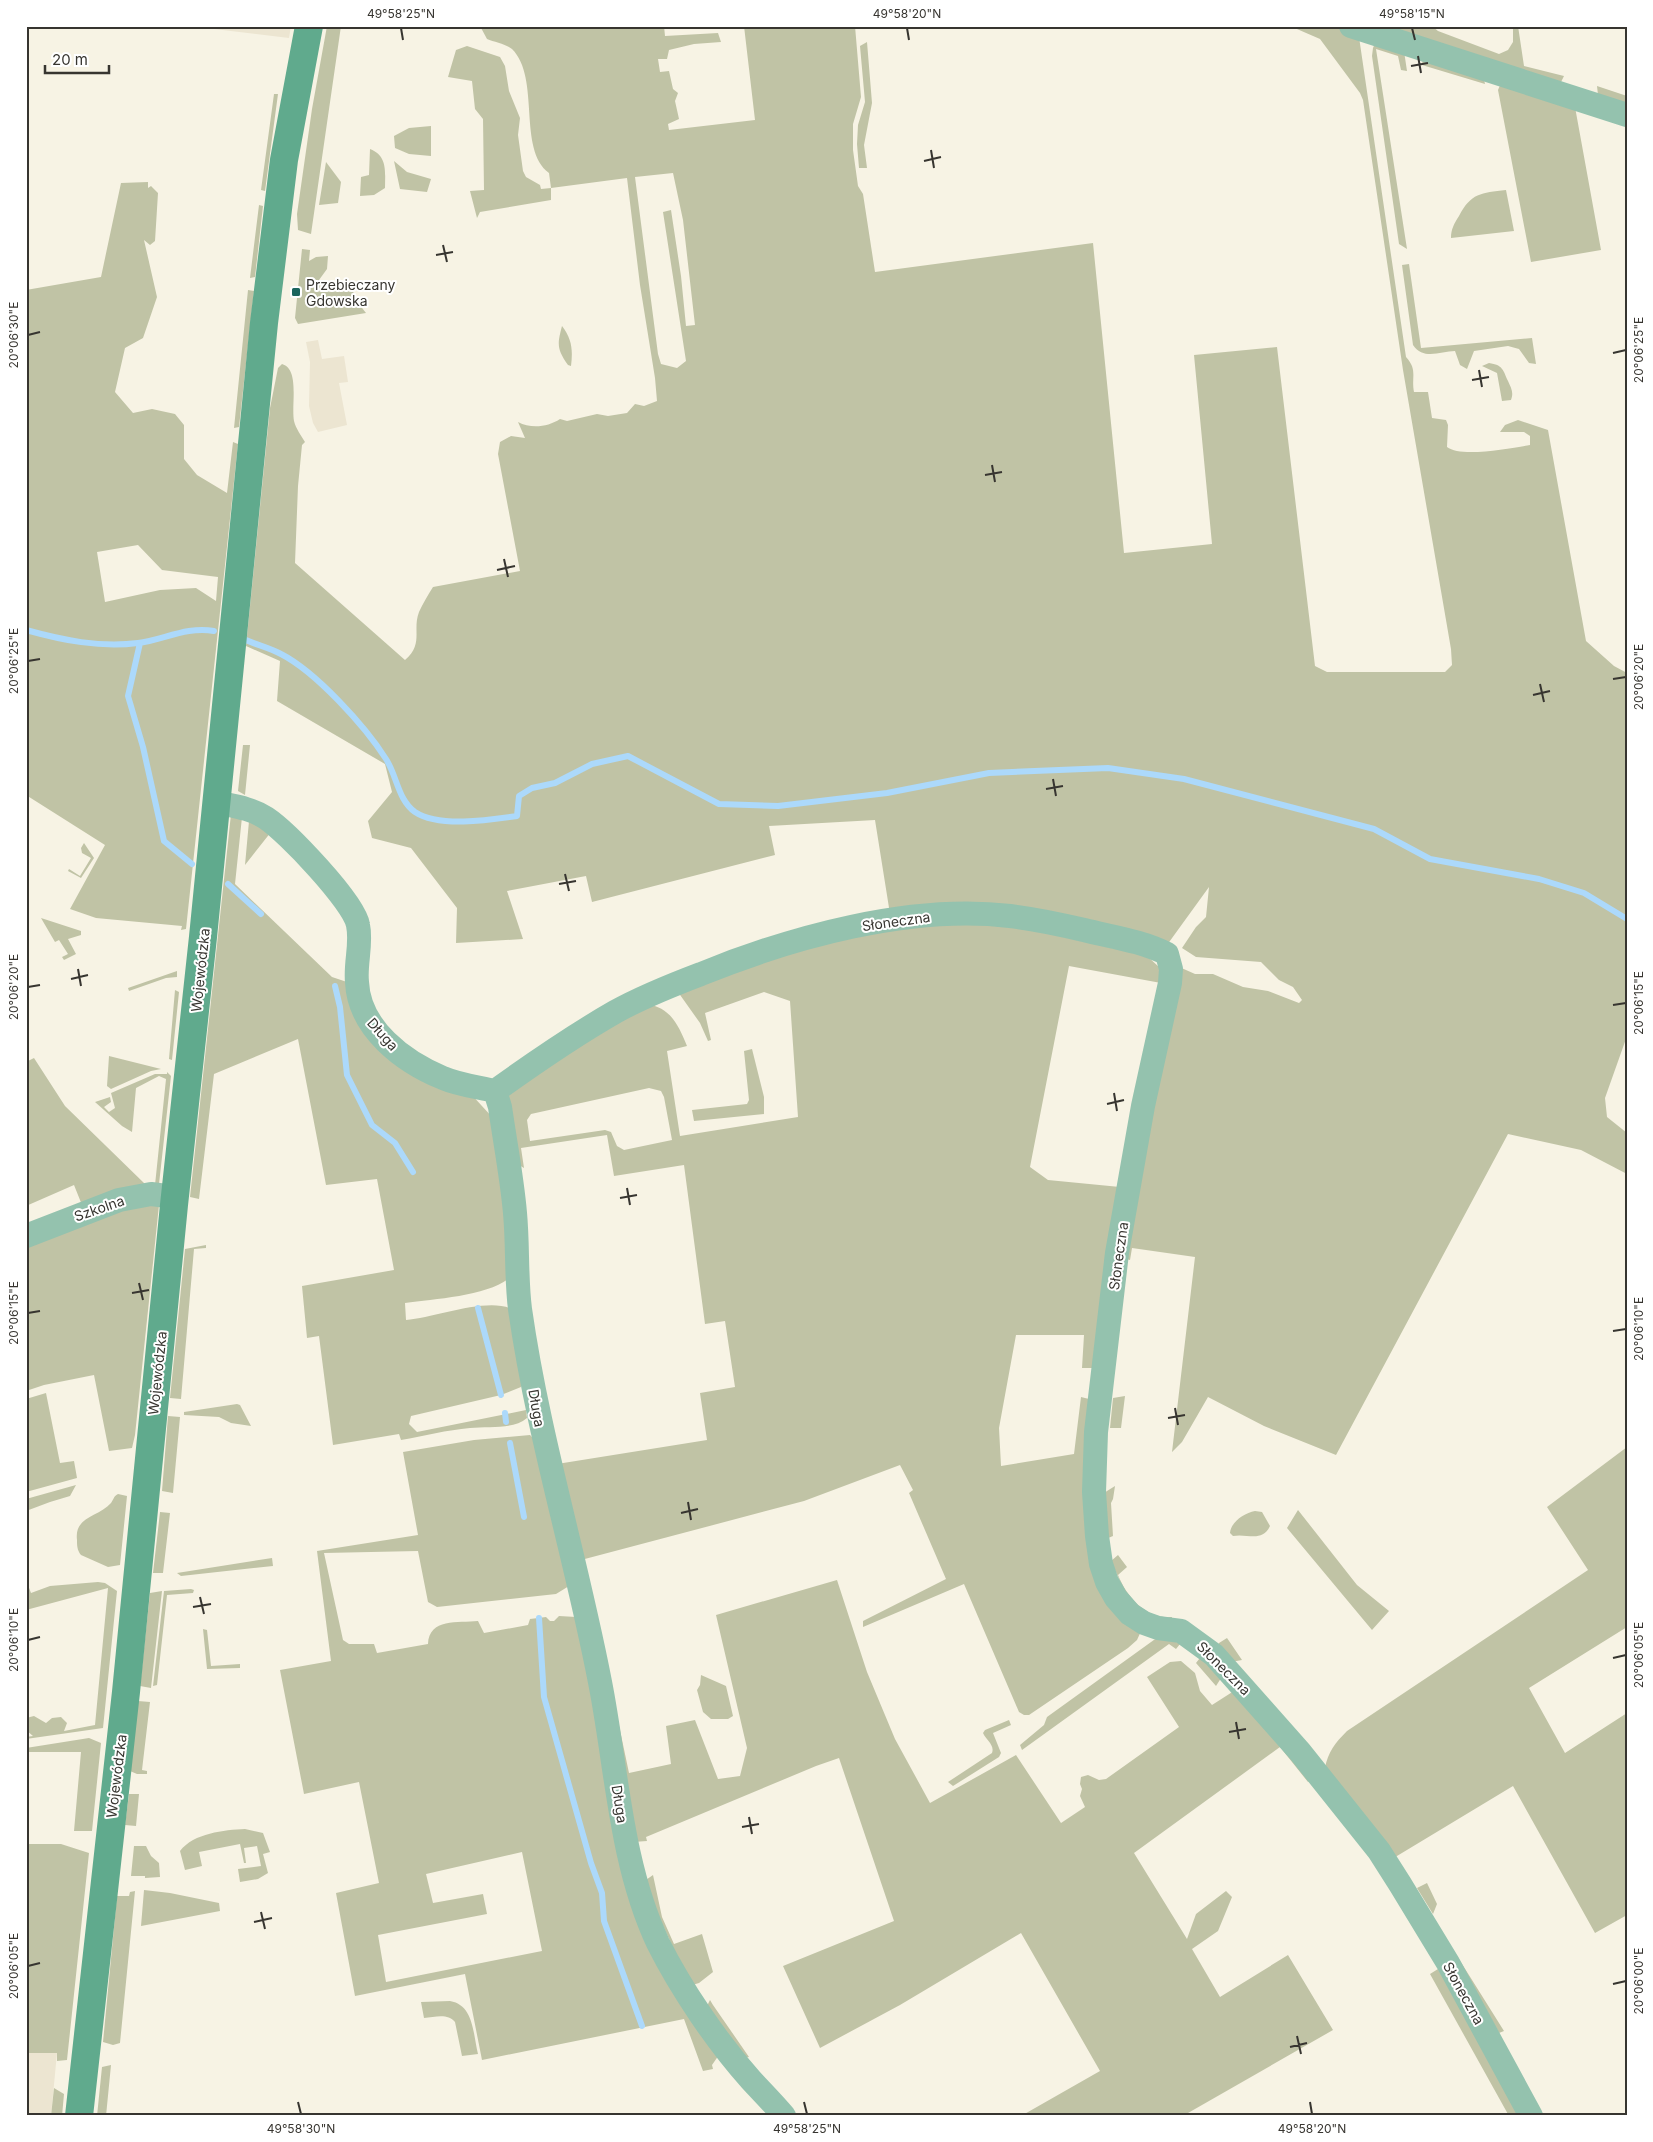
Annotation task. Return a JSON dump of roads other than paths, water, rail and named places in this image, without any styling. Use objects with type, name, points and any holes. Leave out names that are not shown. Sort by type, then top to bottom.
[{"type":"main road","name":"Wojewódzka","points":[[79,2116],[122,1731],[175,1197],[204,938],[215,802],[264,323],[284,160],[309,26]]},
{"type":"street","points":[[1351,26],[1627,115]]},
{"type":"street","name":"Długa","points":[[215,802],[248,809],[265,817],[282,830],[344,897],[353,910],[358,925],[356,983],[364,1013],[392,1048],[414,1064],[445,1079],[495,1091],[500,1107],[515,1212],[520,1307],[543,1439],[588,1625],[606,1712],[624,1829],[635,1876],[655,1936],[706,2022],[731,2055],[784,2116]]},
{"type":"street","name":"Słoneczna","points":[[495,1091],[587,1028],[617,1011],[682,981],[760,951],[804,938],[860,926],[912,916],[958,914],[1008,916],[1060,924],[1153,947],[1167,954],[1171,969],[1170,983],[1144,1106],[1117,1253],[1096,1432],[1094,1492],[1097,1536],[1104,1573],[1116,1598],[1130,1614],[1144,1623],[1158,1628],[1181,1631],[1214,1655],[1285,1733],[1379,1851],[1448,1963],[1531,2116]]},
{"type":"street","name":"Szkolna","points":[[26,1236],[119,1200],[151,1194],[175,1197]]},
{"type":"waterway","points":[[26,630],[67,640],[95,644],[138,643],[194,630],[214,631]]},
{"type":"waterway","points":[[246,640],[281,654],[295,662],[324,686],[353,716],[377,746],[390,766],[401,794],[409,807],[425,817],[437,820],[465,821],[517,816],[519,796],[532,788],[555,783],[592,764],[628,756],[719,804],[778,806],[887,793],[989,773],[1108,768],[1184,779],[1374,829],[1430,859],[1539,879],[1584,893],[1627,919]]},
{"type":"waterway","points":[[140,643],[128,696],[143,747],[164,841],[192,864]]},
{"type":"waterway","points":[[228,884],[261,914]]},
{"type":"waterway","points":[[335,986],[340,1007],[347,1075],[372,1125],[395,1143],[413,1172]]},
{"type":"waterway","points":[[478,1308],[501,1395]]},
{"type":"waterway","points":[[505,1413],[506,1422]]},
{"type":"waterway","points":[[510,1443],[524,1517]]},
{"type":"waterway","points":[[539,1618],[544,1697],[591,1863],[602,1893],[604,1921],[642,2026]]},
{"type":"place","name":"Przebieczany Gdowska","points":[[296,292]]}]
